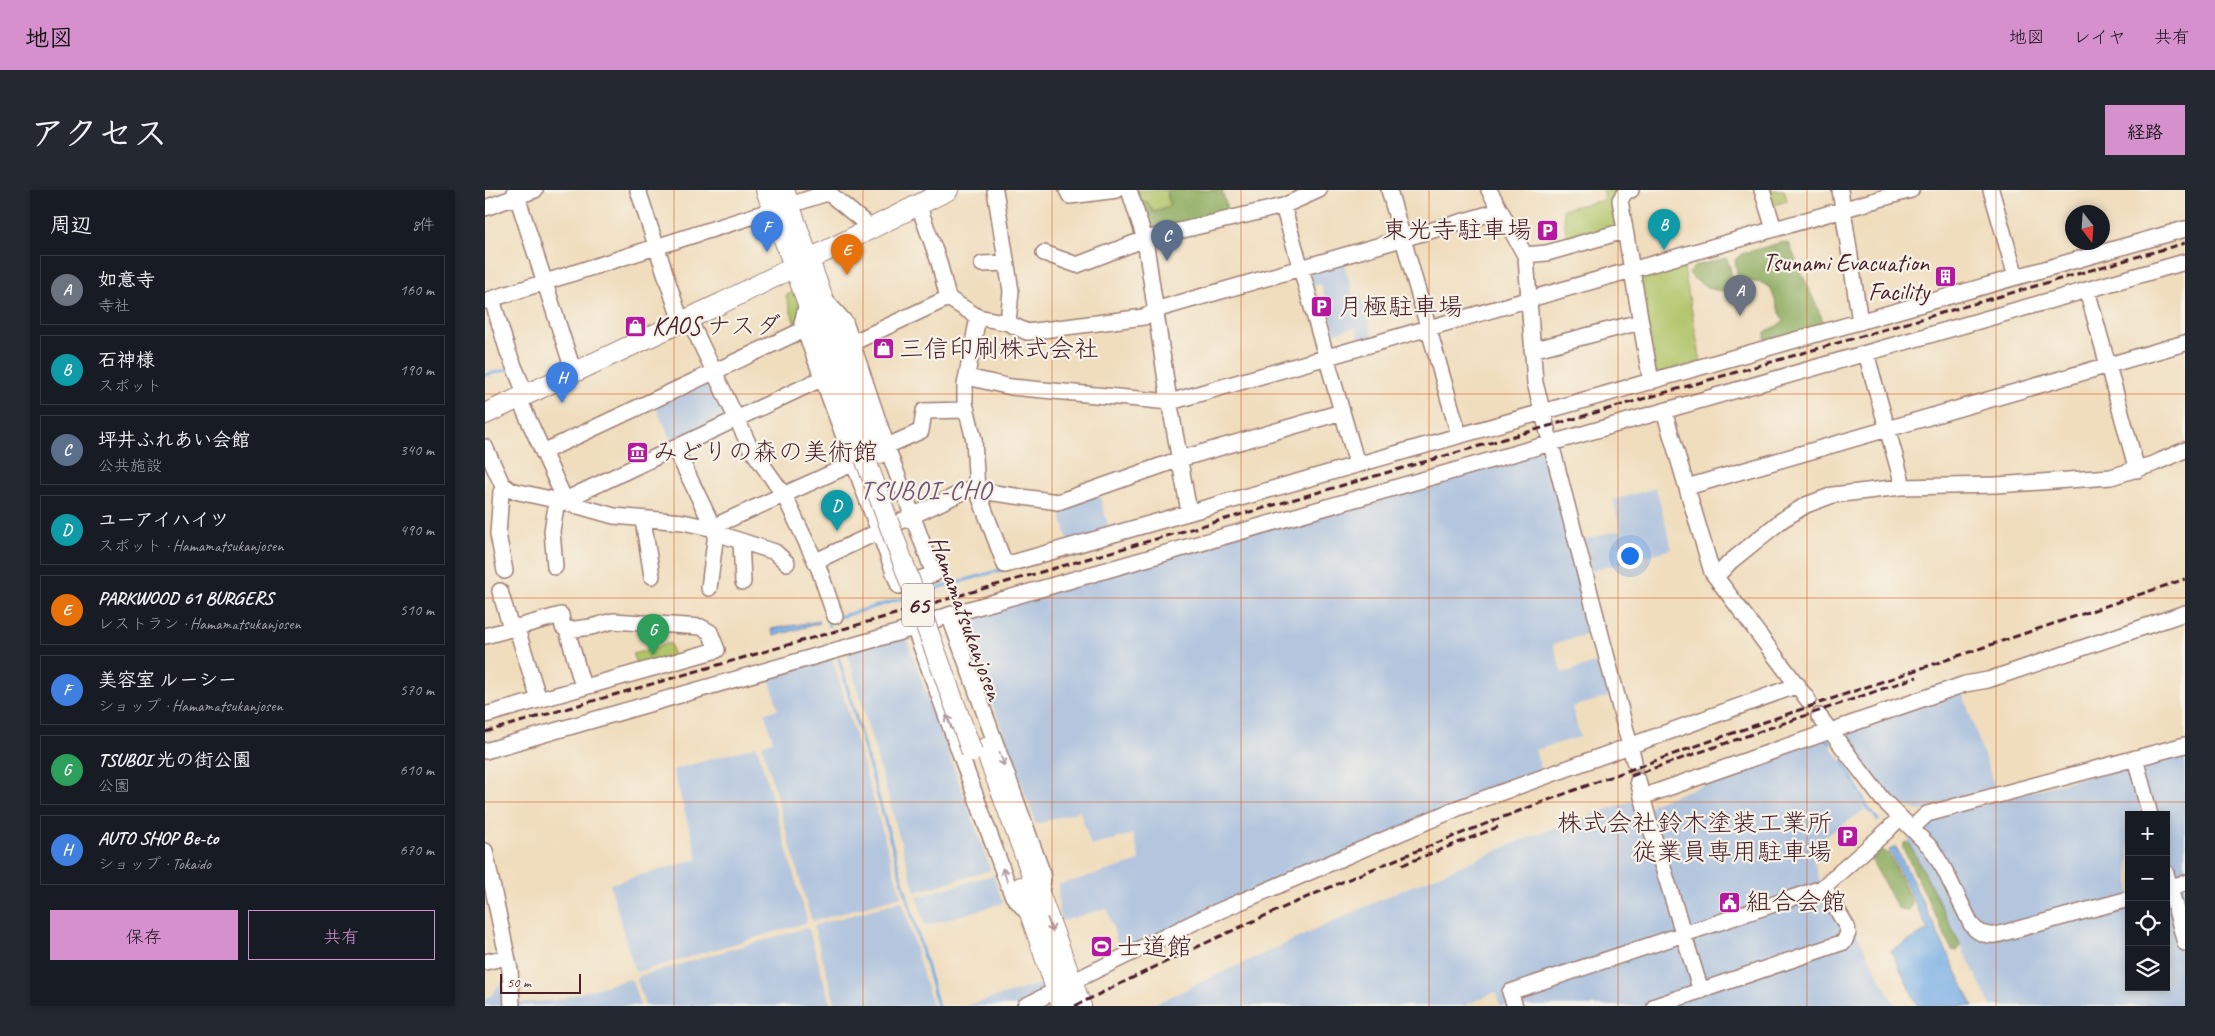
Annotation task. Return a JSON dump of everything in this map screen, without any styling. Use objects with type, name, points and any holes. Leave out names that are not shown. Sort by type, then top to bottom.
[{"type":"main road","name":"Hamamatsukanjosen","points":[[766,190],[782,202],[801,263],[979,750],[1063,992],[1081,1006]]},
{"type":"main road","points":[[485,414],[685,320],[948,190]]},
{"type":"street","points":[[485,208],[516,194],[535,190]]},
{"type":"street","points":[[637,190],[655,247],[685,320],[714,371],[754,453],[784,495],[815,561],[835,616]]},
{"type":"street","points":[[995,190],[1011,297],[1009,324]]},
{"type":"street","points":[[1067,190],[1071,196],[1117,190]]},
{"type":"street","points":[[1129,190],[1145,239],[1189,512]]},
{"type":"street","points":[[1043,253],[1077,265],[1145,239],[1283,206],[1319,190]]},
{"type":"street","points":[[1389,190],[1459,435]]},
{"type":"street","points":[[1489,190],[1525,255],[1535,383],[1634,761]]},
{"type":"street","points":[[1628,190],[1619,200],[1651,382]]},
{"type":"street","points":[[1762,190],[1774,229]]},
{"type":"street","points":[[1840,190],[1845,209],[1860,322]]},
{"type":"street","points":[[967,377],[1011,387],[1170,402],[1911,190]]},
{"type":"street","points":[[1991,190],[2016,277]]},
{"type":"street","points":[[555,567],[552,531],[562,501],[488,300],[655,247],[782,202],[830,191],[864,222],[867,229]]},
{"type":"street","points":[[516,194],[574,373]]},
{"type":"street","points":[[918,204],[939,262],[948,298],[978,317],[1009,324],[1027,332],[1144,317],[1156,311],[1499,211]]},
{"type":"street","points":[[1283,206],[1357,464]]},
{"type":"street","points":[[978,317],[965,394],[974,440],[978,490],[1005,565],[1459,435],[1543,413],[2185,228]]},
{"type":"street","points":[[1525,255],[1547,253],[1624,231]]},
{"type":"street","points":[[485,751],[914,627],[949,615],[2185,262]]},
{"type":"street","points":[[982,264],[1005,263]]},
{"type":"street","points":[[2087,290],[2137,470]]},
{"type":"street","points":[[852,343],[948,298]]},
{"type":"street","points":[[805,329],[802,323],[815,301],[845,322],[852,343],[871,455],[879,531],[899,586],[934,574],[912,515],[871,455],[823,378],[805,329]]},
{"type":"street","points":[[1533,350],[1639,322]]},
{"type":"street","points":[[543,452],[805,329]]},
{"type":"street","points":[[1687,487],[2185,343]]},
{"type":"street","points":[[1866,353],[1901,487]]},
{"type":"street","points":[[562,501],[823,378]]},
{"type":"street","points":[[715,530],[784,495],[921,431],[924,411],[967,410]]},
{"type":"street","points":[[1664,411],[1712,572],[1808,700]]},
{"type":"street","points":[[815,561],[912,515],[978,490],[1058,502],[1179,459],[1342,412]]},
{"type":"street","points":[[485,447],[491,474],[505,488],[562,501],[614,516],[683,522],[715,530],[775,552],[787,563]]},
{"type":"street","points":[[675,448],[715,530],[709,588]]},
{"type":"street","points":[[1716,577],[1730,562],[1782,520],[1806,505],[1846,493],[1901,487],[1996,485],[2099,478],[2137,470],[2185,450]]},
{"type":"street","points":[[505,488],[501,492],[498,534],[505,571]]},
{"type":"street","points":[[643,520],[653,576]]},
{"type":"street","points":[[741,541],[743,582]]},
{"type":"street","points":[[500,591],[539,700]]},
{"type":"street","points":[[1642,797],[1720,771],[1758,755],[1829,730],[1965,684],[1988,680],[2185,613]]},
{"type":"street","points":[[485,636],[561,615],[563,627],[567,630],[583,687]]},
{"type":"street","points":[[914,627],[1008,885],[1020,905],[1035,907],[1043,885],[1041,869],[949,615]]},
{"type":"street","points":[[485,716],[717,650],[710,632],[701,627],[613,620],[591,627],[567,630]]},
{"type":"street","points":[[1025,1006],[1063,992],[1205,917],[1457,808],[1797,685]]},
{"type":"street","points":[[1819,716],[1882,799],[1912,828],[1938,858],[1971,924],[1981,934],[1996,935],[2125,900]]},
{"type":"street","points":[[1912,828],[1927,814],[2185,745]]},
{"type":"street","points":[[2135,758],[2149,811]]},
{"type":"street","points":[[1639,781],[1642,797],[1701,990]]},
{"type":"street","points":[[1512,999],[1683,935],[1823,887],[1885,833],[1900,816]]},
{"type":"street","points":[[485,852],[511,975],[512,1006]]},
{"type":"street","points":[[2170,883],[2185,883]]},
{"type":"street","points":[[1655,1006],[1844,942],[1847,938],[1847,927],[1823,887]]},
{"type":"street","points":[[2170,893],[2185,943]]},
{"type":"street","points":[[485,962],[507,957]]},
{"type":"shaded area","points":[[1343,259],[1354,299],[1361,297],[1373,338],[1360,342],[1356,327],[1335,333],[1321,284],[1311,287],[1310,269]]},
{"type":"shaded area","points":[[710,380],[728,419],[674,445],[655,406]]},
{"type":"shaded area","points":[[1545,448],[1594,632],[1553,644],[1562,673],[1601,661],[1611,696],[1572,707],[1580,737],[1535,750],[1542,774],[1121,954],[1107,908],[1062,921],[1059,914],[1058,885],[1140,861],[1133,834],[1091,846],[1080,811],[1036,824],[960,614]]},
{"type":"shaded area","points":[[1656,488],[1672,549],[1591,571],[1583,540],[1621,530],[1613,500]]},
{"type":"shaded area","points":[[1098,491],[1110,532],[1069,543],[1058,505]]},
{"type":"shaded area","points":[[905,635],[991,870],[915,892],[847,652]]},
{"type":"shaded area","points":[[832,656],[901,896],[814,921],[811,919],[762,745],[773,741],[765,713],[778,709],[768,674]]},
{"type":"shaded area","points":[[1962,691],[1996,791],[1920,811],[1893,802],[1842,738],[1844,731]]},
{"type":"shaded area","points":[[1824,738],[1842,762],[1866,809],[1810,847],[1820,882],[1836,895],[1895,1006],[1501,1006],[1495,992],[1464,1006],[1150,1006],[1391,895],[1532,836],[1634,800],[1651,807],[1652,803],[1753,768],[1760,760]]},
{"type":"shaded area","points":[[757,746],[807,920],[805,923],[637,972],[634,970],[610,884],[698,859],[673,770]]},
{"type":"shaded area","points":[[2185,750],[2185,1006],[1991,1006],[1908,840],[1925,820]]},
{"type":"shaded area","points":[[993,875],[1003,903],[925,926],[917,897]]},
{"type":"shaded area","points":[[902,901],[932,1006],[836,1006],[814,928],[816,925]]},
{"type":"shaded area","points":[[806,928],[809,930],[831,1006],[645,1006],[637,979],[639,976]]},
{"type":"shaded area","points":[[507,974],[508,1006],[485,1006],[485,999],[493,994]]},
{"type":"shaded area","points":[[629,979],[632,981],[640,1006],[515,1006],[515,1003],[556,1000]]},
{"type":"shaded area","points":[[1042,984],[1045,992],[1018,1006],[964,1006]]},
{"type":"green space","points":[[1137,190],[1166,190],[1170,205],[1153,212],[1149,204],[1142,206]]},
{"type":"green space","points":[[1166,190],[1222,190],[1228,212],[1151,232],[1142,204],[1143,201],[1148,202],[1153,212],[1167,208],[1170,203]]},
{"type":"green space","points":[[1603,190],[1618,190],[1612,198],[1616,228],[1567,242],[1563,209],[1604,200]]},
{"type":"green space","points":[[1767,190],[1784,190],[1787,201],[1770,206]]},
{"type":"green space","points":[[1783,242],[1789,244],[1824,323],[1822,326],[1768,341],[1765,339],[1765,332],[1783,321],[1770,287],[1762,283],[1741,280],[1737,274],[1735,260],[1741,254]]},
{"type":"green space","points":[[1726,258],[1731,273],[1731,283],[1723,291],[1710,288],[1690,275],[1689,272],[1695,266]]},
{"type":"green space","points":[[1683,264],[1701,362],[1656,374],[1640,277]]},
{"type":"green space","points":[[794,291],[801,308],[796,328],[786,296]]},
{"type":"green space","points":[[670,643],[674,657],[637,667],[633,654]]},
{"type":"green space","points":[[1907,842],[1910,844],[1961,946],[1957,951],[1952,950],[1903,848],[1903,844]]},
{"type":"green space","points":[[1877,850],[1882,850],[1889,854],[1912,902],[1910,909],[1906,911],[1899,910],[1872,861],[1873,853]]},
{"type":"water","points":[[819,621],[820,623],[774,636],[771,629]]},
{"type":"water","points":[[1896,847],[1973,1006],[1918,1006],[1891,951],[1928,930],[1889,850]]},
{"type":"waterway","points":[[485,375],[510,369]]},
{"type":"waterway","points":[[921,593],[1004,569]]},
{"type":"waterway","points":[[839,617],[908,597]]},
{"type":"waterway","points":[[826,612],[829,626]]},
{"type":"waterway","points":[[839,659],[938,1006]]},
{"type":"waterway","points":[[1826,739],[1830,743]]},
{"type":"waterway","points":[[1843,761],[1868,808],[1878,820]]},
{"type":"tunnel","points":[[1634,761],[1638,781]]},
{"type":"railway","points":[[485,732],[2185,243]]},
{"type":"railway","points":[[1075,1006],[1309,896],[1452,837],[1634,768],[2185,579]]},
{"type":"railway","points":[[1631,776],[1917,677]]},
{"type":"railway","points":[[1402,865],[1498,827]]},
{"type":"place","name":"東光寺駐車場","points":[[1548,230]]},
{"type":"place","name":"石神様","points":[[1664,250]]},
{"type":"place","name":"美容室 ルーシー","points":[[767,252]]},
{"type":"place","name":"坪井ふれあい会館","points":[[1167,261]]},
{"type":"place","name":"PARKWOOD 61 BURGERS","points":[[847,275]]},
{"type":"place","name":"Tsunami Evacuation Facility","points":[[1945,277]]},
{"type":"place","name":"月極駐車場","points":[[1322,307]]},
{"type":"place","name":"如意寺","points":[[1740,316]]},
{"type":"place","name":"KAOS ナスダ","points":[[636,326]]},
{"type":"place","name":"三信印刷株式会社","points":[[883,349]]},
{"type":"place","name":"AUTO SHOP Be-to","points":[[562,403]]},
{"type":"place","name":"みどりの森の美術館","points":[[637,452]]},
{"type":"place","name":"ユーアイハイツ","points":[[837,531]]},
{"type":"place","name":"TSUBOI 光の街公園","points":[[653,655]]},
{"type":"place","name":"株式会社鈴木塗装工業所 従業員専用駐車場","points":[[1848,837]]},
{"type":"place","name":"組合会館","points":[[1730,902]]},
{"type":"place","name":"士道館","points":[[1101,947]]},
{"type":"district","name":"TSUBOI-CHO","points":[[926,490]]}]
